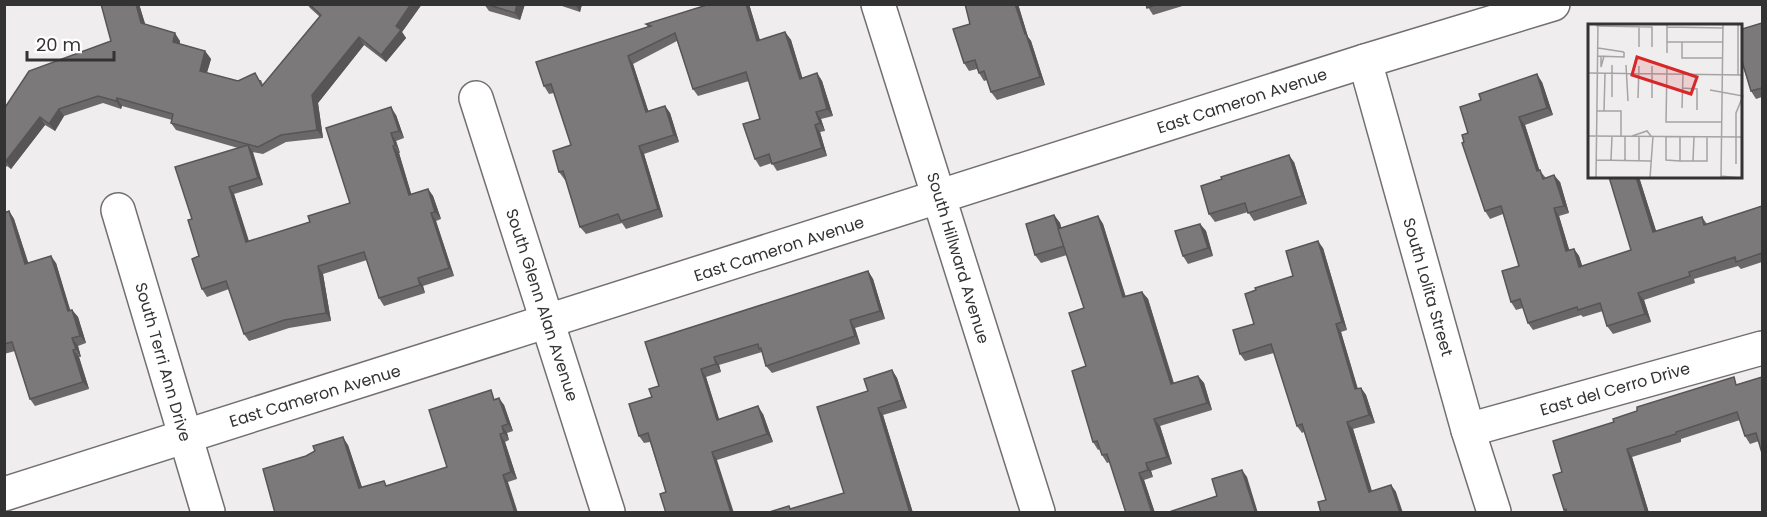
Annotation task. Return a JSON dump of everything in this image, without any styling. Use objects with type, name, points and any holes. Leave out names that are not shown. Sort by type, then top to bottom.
[{"type":"street","name":"South Hillward Avenue","points":[[878,4],[1038,513]]},
{"type":"street","name":"East Cameron Avenue","points":[[4,494],[1553,4]]},
{"type":"street","name":"South Lolita Street","points":[[1365,62],[1468,430],[1494,513]]},
{"type":"street","name":"South Glenn Alan Avenue","points":[[476,98],[608,513]]},
{"type":"street","name":"South Terri Ann Drive","points":[[118,210],[208,513]]},
{"type":"street","name":"East del Cerro Drive","points":[[1468,430],[1762,348]]},
{"type":"building","points":[[101,4],[136,4],[141,23],[175,33],[173,42],[205,51],[200,71],[238,81],[255,73],[262,86],[321,15],[309,4],[411,4],[396,26],[401,30],[381,55],[359,37],[312,95],[317,130],[281,135],[258,147],[171,123],[173,114],[117,98],[116,101],[98,96],[59,109],[49,124],[40,117],[6,161],[4,160],[4,109],[29,71],[111,41]]},
{"type":"building","points":[[486,4],[517,4],[515,13]]},
{"type":"building","points":[[710,4],[746,4],[757,41],[785,32],[800,79],[817,73],[827,109],[816,112],[820,123],[815,125],[822,148],[772,164],[769,154],[755,159],[743,124],[760,119],[746,72],[693,89],[675,33],[628,56],[646,112],[665,106],[674,135],[639,146],[658,209],[621,221],[618,214],[580,227],[563,171],[559,172],[553,151],[571,145],[551,84],[544,86],[536,62],[651,26],[646,24]]},
{"type":"building","points":[[965,4],[1015,4],[1040,77],[991,92],[984,71],[979,73],[975,60],[964,63],[953,29],[970,24]]},
{"type":"building","points":[[1146,4],[1158,4],[1147,8]]},
{"type":"building","points":[[1762,23],[1762,88],[1751,91],[1743,64],[1743,29]]},
{"type":"building","points":[[1537,74],[1547,108],[1519,117],[1537,171],[1540,170],[1543,179],[1554,175],[1564,206],[1554,208],[1566,251],[1574,249],[1579,267],[1631,250],[1609,178],[1636,178],[1653,232],[1702,217],[1704,225],[1762,206],[1762,253],[1736,262],[1735,257],[1689,272],[1690,276],[1638,293],[1645,314],[1607,326],[1600,303],[1578,310],[1577,307],[1528,323],[1520,299],[1511,302],[1502,271],[1519,266],[1501,206],[1485,211],[1462,143],[1464,142],[1462,135],[1468,133],[1460,107],[1481,100],[1479,94]]},
{"type":"building","points":[[391,107],[399,131],[391,133],[395,145],[393,146],[409,195],[428,189],[435,212],[431,213],[449,268],[418,278],[420,285],[379,298],[364,252],[318,266],[326,313],[284,320],[244,334],[226,281],[202,289],[192,259],[199,256],[188,220],[192,219],[175,167],[248,145],[258,178],[229,187],[246,242],[310,222],[308,216],[350,203],[326,128]]},
{"type":"building","points":[[1289,155],[1302,196],[1248,213],[1245,203],[1209,214],[1201,186],[1222,179],[1221,177]]},
{"type":"building","points":[[9,211],[25,264],[51,256],[68,311],[72,310],[80,336],[72,338],[76,349],[73,350],[83,382],[30,399],[12,342],[4,344],[4,213]]},
{"type":"building","points":[[1054,215],[1064,246],[1035,255],[1026,224]]},
{"type":"building","points":[[1098,216],[1123,297],[1142,292],[1171,384],[1198,376],[1207,403],[1154,419],[1167,457],[1146,463],[1148,470],[1139,473],[1152,513],[1126,513],[1107,454],[1102,455],[1097,441],[1093,442],[1072,371],[1086,366],[1069,313],[1084,308],[1058,229]]},
{"type":"building","points":[[1200,224],[1208,248],[1183,256],[1175,231]]},
{"type":"building","points":[[1318,241],[1342,322],[1336,324],[1355,389],[1361,388],[1369,415],[1347,422],[1369,492],[1391,485],[1400,513],[1321,513],[1318,502],[1326,500],[1302,424],[1297,426],[1271,344],[1240,354],[1233,330],[1254,324],[1245,294],[1256,290],[1255,288],[1293,276],[1286,251]]},
{"type":"building","points":[[868,271],[880,311],[850,320],[855,336],[766,366],[758,344],[714,357],[716,364],[701,369],[717,420],[758,406],[767,434],[712,452],[731,513],[666,513],[660,494],[666,492],[648,433],[639,436],[629,404],[652,397],[649,389],[659,386],[645,342]]},
{"type":"building","points":[[892,370],[902,400],[878,408],[910,513],[766,513],[789,506],[790,509],[844,493],[817,407],[868,391],[864,379]]},
{"type":"building","points":[[1734,377],[1736,385],[1762,377],[1762,453],[1756,433],[1745,436],[1737,412],[1627,449],[1646,513],[1567,513],[1566,509],[1564,510],[1553,475],[1562,472],[1553,441],[1614,422],[1613,419],[1637,411],[1637,407]]},
{"type":"building","points":[[491,390],[494,400],[499,398],[508,424],[502,426],[504,433],[500,434],[511,472],[503,475],[515,513],[275,513],[263,469],[306,456],[315,451],[313,446],[343,437],[359,488],[384,481],[386,486],[447,467],[429,410]]},
{"type":"building","points":[[1242,470],[1255,511],[1250,513],[1166,513],[1217,496],[1212,479]]}]
